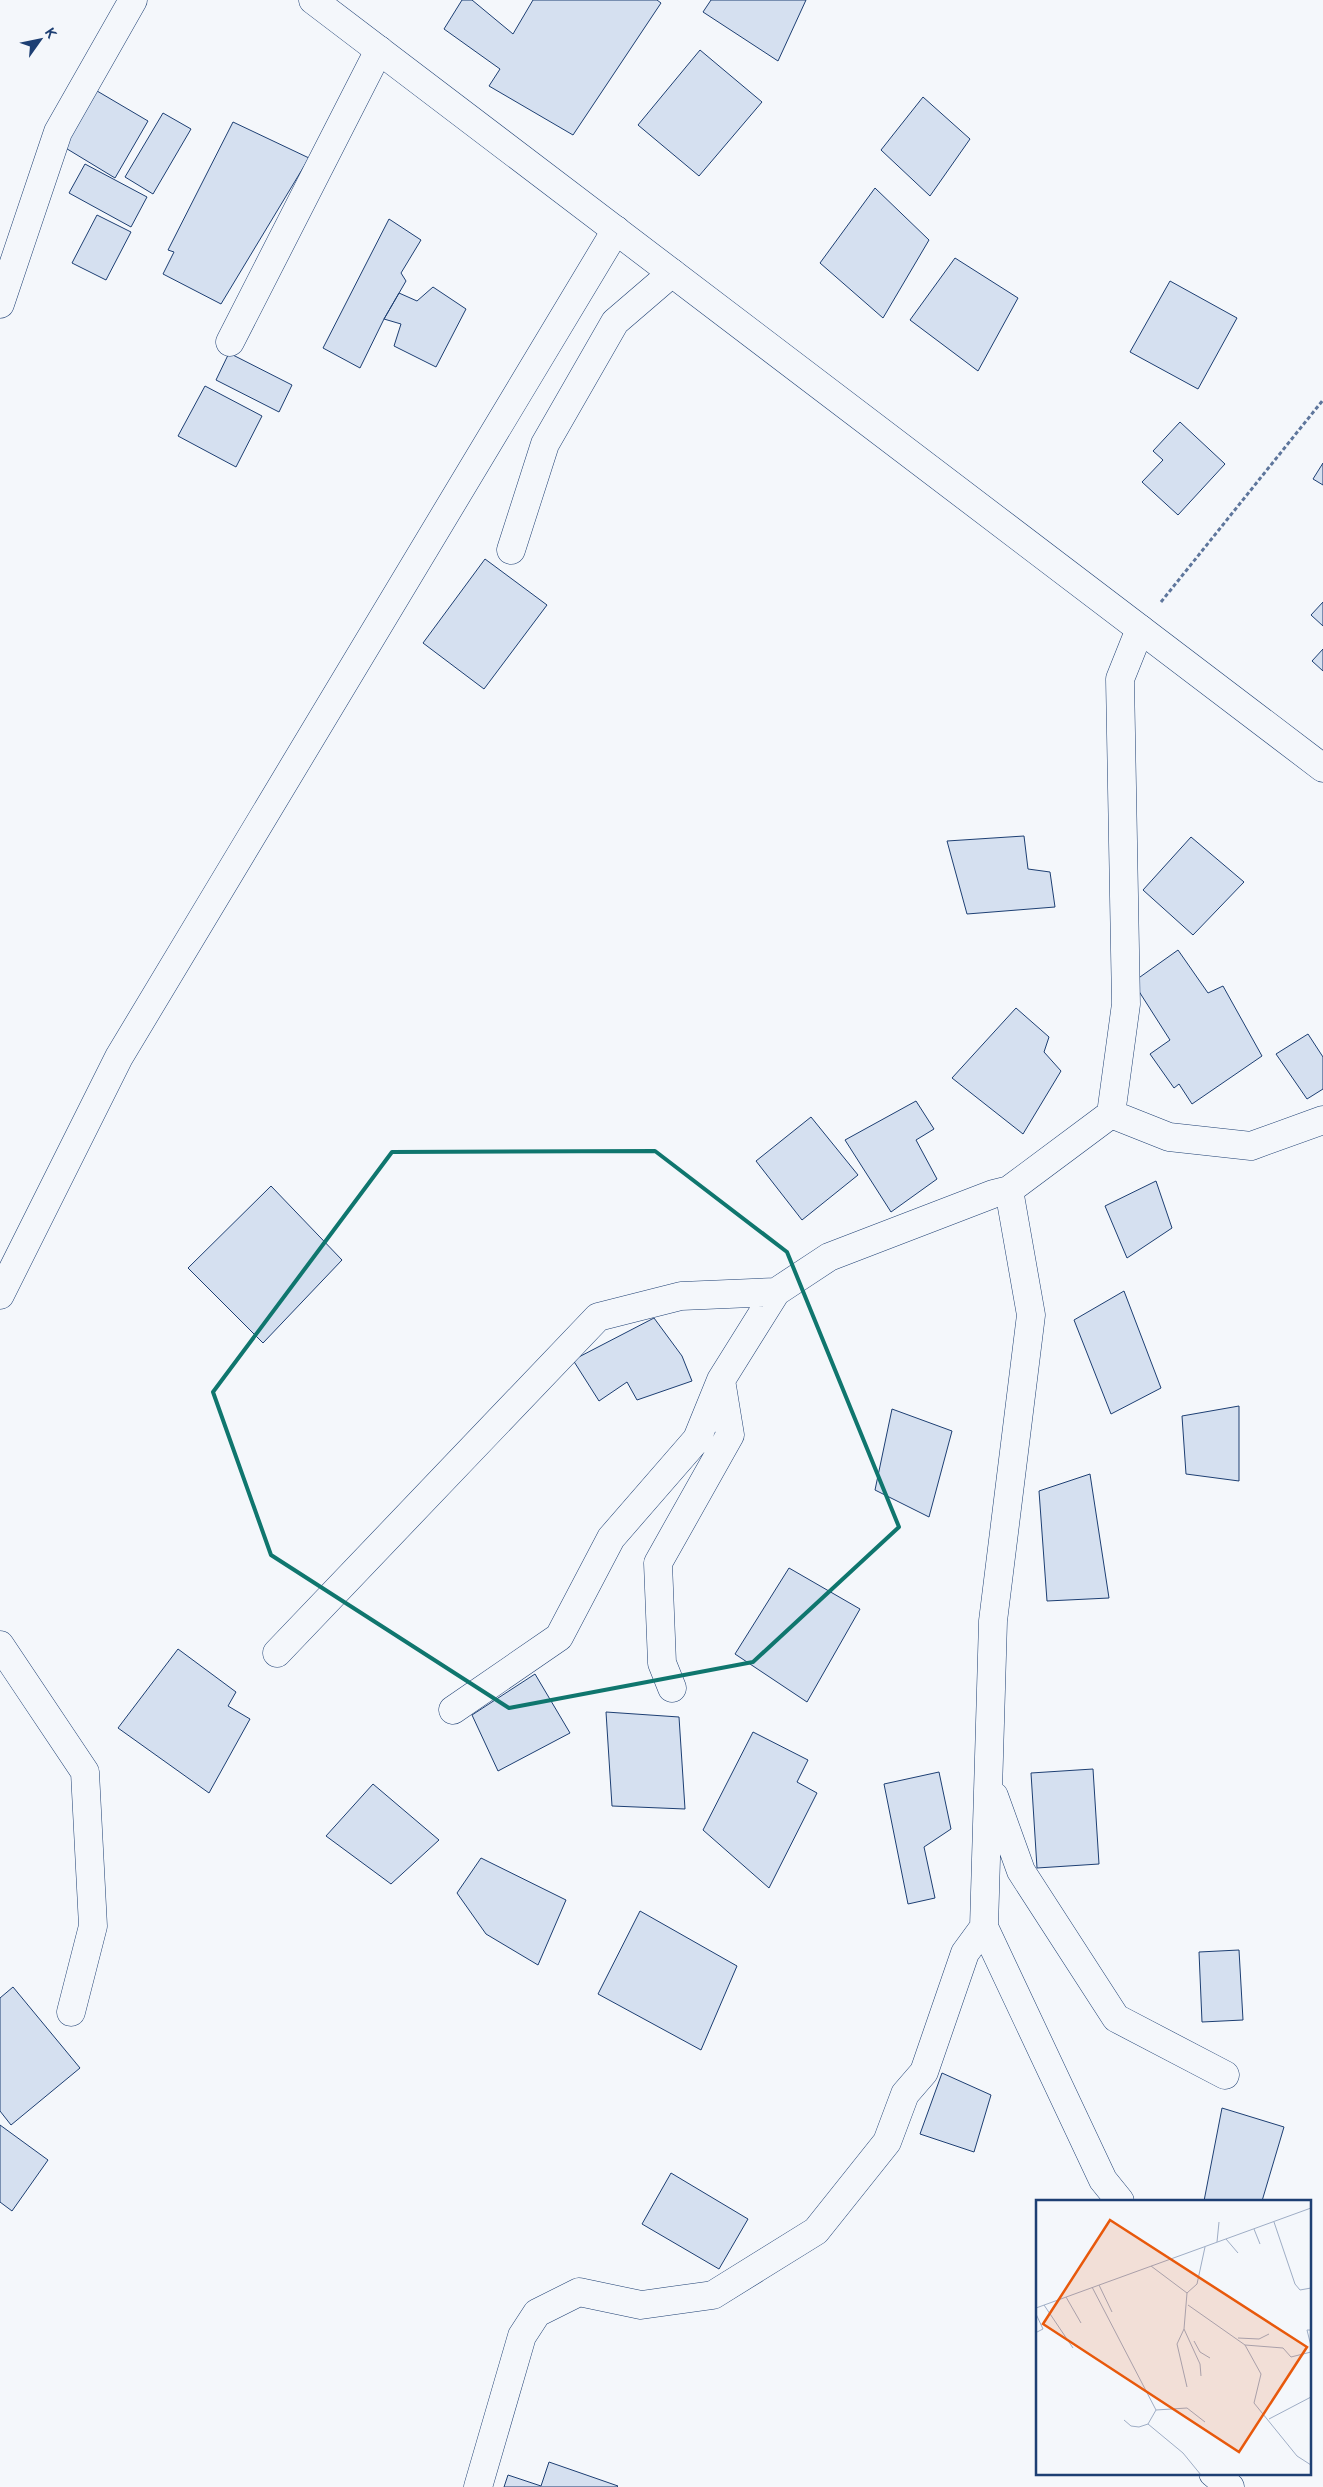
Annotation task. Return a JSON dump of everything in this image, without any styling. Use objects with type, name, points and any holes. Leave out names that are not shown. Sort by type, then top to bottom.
[{"type":"street","points":[[0,304],[58,132],[133,0]]},
{"type":"street","points":[[313,0],[1323,768]]},
{"type":"street","points":[[230,342],[379,50]]},
{"type":"street","points":[[0,1295],[119,1057],[616,230]]},
{"type":"street","points":[[511,550],[545,444],[615,322],[672,273]]},
{"type":"street","points":[[453,1710],[559,1637],[611,1538],[697,1439],[721,1380],[776,1292],[829,1257],[993,1194],[1009,1190],[1111,1114],[1126,1004],[1120,679],[1140,628]]},
{"type":"street","points":[[1111,1114],[1169,1137],[1252,1146],[1323,1120]]},
{"type":"street","points":[[1009,1190],[1031,1315],[993,1620],[984,1927],[1104,2180],[1119,2200]]},
{"type":"street","points":[[277,1653],[598,1318],[682,1296],[776,1292]]},
{"type":"street","points":[[672,1688],[662,1663],[658,1563],[730,1435],[721,1380]]},
{"type":"street","points":[[0,1645],[85,1772],[93,1926],[71,2012]]},
{"type":"street","points":[[988,1780],[1021,1871],[1116,2018],[1225,2075]]},
{"type":"street","points":[[478,2487],[522,2336],[537,2313],[579,2292],[640,2305],[713,2295],[816,2231],[887,2142],[905,2094],[924,2072],[965,1953],[984,1927]]},
{"type":"street","points":[[1214,2474],[1230,2487]]},
{"type":"path","points":[[1140,628],[1323,400]]},
{"type":"highlighted area","points":[[655,1151],[787,1252],[899,1527],[753,1662],[509,1708],[271,1555],[213,1392],[392,1152]]},
{"type":"building","points":[[462,0],[472,0],[513,34],[533,0],[657,0],[661,3],[573,135],[489,86],[500,69],[444,29]]},
{"type":"building","points":[[711,0],[806,0],[778,61],[703,12]]},
{"type":"building","points":[[700,50],[762,102],[699,176],[638,125]]},
{"type":"building","points":[[92,88],[148,121],[115,178],[59,144]]},
{"type":"building","points":[[923,97],[970,139],[930,196],[881,150]]},
{"type":"building","points":[[163,113],[191,129],[153,194],[125,177]]},
{"type":"building","points":[[233,122],[309,158],[221,304],[163,274],[174,252],[168,250]]},
{"type":"building","points":[[85,164],[147,197],[131,227],[69,193]]},
{"type":"building","points":[[875,188],[929,240],[883,318],[820,263]]},
{"type":"building","points":[[97,215],[131,232],[106,280],[72,263]]},
{"type":"building","points":[[389,219],[421,240],[401,273],[406,281],[384,319],[360,368],[323,348]]},
{"type":"building","points":[[955,258],[1018,298],[978,371],[910,320]]},
{"type":"building","points":[[1170,281],[1237,318],[1198,389],[1130,352]]},
{"type":"building","points":[[433,287],[466,309],[436,367],[394,346],[401,324],[384,319],[399,293],[417,301]]},
{"type":"building","points":[[229,353],[292,385],[279,412],[216,380]]},
{"type":"building","points":[[205,386],[262,416],[236,467],[178,436]]},
{"type":"building","points":[[1180,422],[1225,464],[1178,515],[1142,482],[1163,460],[1153,451]]},
{"type":"building","points":[[1323,463],[1323,485],[1313,479]]},
{"type":"building","points":[[485,559],[547,605],[484,689],[423,643]]},
{"type":"building","points":[[1323,602],[1323,626],[1311,615]]},
{"type":"building","points":[[1323,649],[1323,671],[1312,661]]},
{"type":"building","points":[[1024,836],[1028,869],[1050,872],[1055,907],[967,914],[947,841]]},
{"type":"building","points":[[1191,837],[1244,882],[1193,935],[1143,890]]},
{"type":"building","points":[[1178,950],[1208,993],[1223,986],[1262,1056],[1192,1104],[1179,1084],[1174,1088],[1150,1054],[1170,1040],[1133,982]]},
{"type":"building","points":[[1016,1008],[1049,1037],[1044,1052],[1061,1071],[1023,1134],[952,1078]]},
{"type":"building","points":[[1308,1034],[1323,1057],[1323,1089],[1307,1099],[1276,1054]]},
{"type":"building","points":[[916,1101],[934,1129],[916,1140],[937,1179],[891,1212],[845,1140]]},
{"type":"building","points":[[811,1117],[858,1175],[802,1220],[756,1161]]},
{"type":"building","points":[[1156,1181],[1172,1228],[1127,1258],[1105,1206]]},
{"type":"building","points":[[271,1186],[342,1260],[263,1343],[188,1268]]},
{"type":"building","points":[[1124,1291],[1161,1388],[1111,1414],[1074,1320]]},
{"type":"building","points":[[654,1318],[682,1356],[692,1381],[637,1400],[627,1382],[599,1401],[573,1360]]},
{"type":"building","points":[[1239,1406],[1239,1481],[1186,1474],[1182,1416]]},
{"type":"building","points":[[892,1409],[952,1431],[929,1517],[875,1490]]},
{"type":"building","points":[[1090,1474],[1109,1598],[1047,1601],[1039,1491]]},
{"type":"building","points":[[789,1568],[860,1609],[807,1702],[735,1654]]},
{"type":"building","points":[[178,1649],[236,1692],[228,1706],[250,1719],[209,1793],[118,1728]]},
{"type":"building","points":[[535,1674],[570,1733],[498,1771],[472,1715]]},
{"type":"building","points":[[606,1712],[679,1717],[685,1809],[612,1806]]},
{"type":"building","points":[[753,1732],[808,1760],[797,1782],[817,1793],[769,1888],[703,1830]]},
{"type":"building","points":[[1093,1769],[1099,1864],[1037,1868],[1031,1773]]},
{"type":"building","points":[[939,1772],[951,1829],[924,1847],[935,1898],[908,1904],[884,1784]]},
{"type":"building","points":[[373,1784],[439,1840],[391,1884],[326,1836]]},
{"type":"building","points":[[481,1858],[566,1900],[538,1965],[486,1934],[457,1893]]},
{"type":"building","points":[[640,1911],[737,1966],[701,2050],[598,1994]]},
{"type":"building","points":[[1239,1950],[1243,2020],[1202,2022],[1199,1952]]},
{"type":"building","points":[[13,1987],[80,2068],[11,2125],[0,2111],[0,1998]]},
{"type":"building","points":[[942,2073],[991,2095],[974,2152],[920,2134]]},
{"type":"building","points":[[1222,2108],[1284,2127],[1262,2200],[1204,2200]]},
{"type":"building","points":[[0,2125],[48,2160],[12,2211],[0,2202]]},
{"type":"building","points":[[671,2173],[748,2219],[719,2269],[642,2224]]},
{"type":"building","points":[[549,2462],[618,2486],[504,2487],[508,2475],[541,2486]]}]
